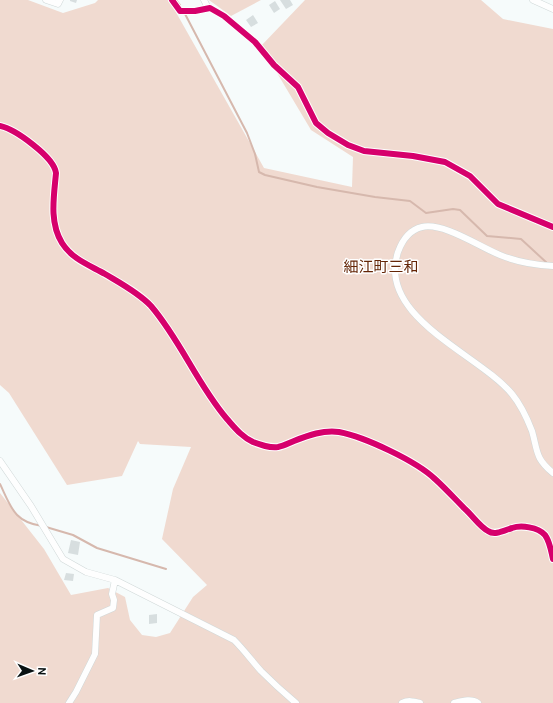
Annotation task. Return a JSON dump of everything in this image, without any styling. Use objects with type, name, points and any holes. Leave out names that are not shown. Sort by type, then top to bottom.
[{"type":"street","points":[[46,0],[58,4],[60,0]]},
{"type":"street","points":[[172,0],[180,11],[208,8],[224,16],[255,42],[274,65],[298,87],[316,123],[328,134],[348,145],[364,151],[390,155],[413,156],[445,162],[470,176],[498,204],[553,227]]},
{"type":"street","points":[[204,0],[208,8]]},
{"type":"street","points":[[533,0],[553,9]]},
{"type":"street","points":[[0,126],[20,135],[45,155],[54,167],[56,173],[54,221],[58,236],[66,249],[78,260],[138,294],[150,305],[168,328],[206,391],[238,432],[253,442],[269,447],[281,446],[320,432],[341,433],[360,438],[390,451],[423,469],[488,532],[496,533],[514,527],[524,527],[542,532],[550,544],[553,559]]},
{"type":"street","points":[[553,266],[519,262],[500,255],[446,229],[426,226],[416,229],[404,239],[398,252],[395,268],[395,277],[398,286],[403,297],[414,313],[445,341],[484,369],[504,386],[514,397],[528,422],[540,459],[553,473]]},
{"type":"street","points":[[0,461],[12,476],[62,559],[86,572],[115,580],[234,640],[277,687],[296,703]]},
{"type":"street","points":[[69,703],[95,654],[97,615],[113,608],[114,600],[112,594],[115,580]]},
{"type":"street","points":[[454,703],[474,700],[478,703]]},
{"type":"street","points":[[402,703],[406,701],[413,701],[420,703]]},
{"type":"shaded area","points":[[0,0],[28,0],[63,13],[95,3],[98,0],[169,0],[264,168],[352,187],[353,157],[311,130],[261,46],[305,0],[481,0],[503,19],[553,29],[553,703],[0,703],[0,493],[44,549],[71,595],[108,588],[125,597],[130,620],[142,635],[156,637],[170,633],[193,597],[207,585],[162,539],[173,489],[191,447],[140,444],[138,441],[122,476],[67,485],[9,393],[0,385]]},
{"type":"shaded area","points":[[209,0],[261,0],[231,16]]},
{"type":"building","points":[[70,0],[77,0],[76,3]]},
{"type":"building","points":[[280,0],[290,0],[293,5],[286,9]]},
{"type":"building","points":[[275,1],[280,9],[274,13],[269,5]]},
{"type":"building","points":[[253,15],[258,23],[251,27],[246,20]]},
{"type":"building","points":[[71,540],[80,542],[78,555],[68,553]]},
{"type":"building","points":[[66,573],[74,574],[73,581],[64,580]]},
{"type":"building","points":[[157,614],[157,623],[149,624],[149,615]]},
{"type":"waterway","points":[[176,0],[180,5]]},
{"type":"waterway","points":[[184,12],[247,133],[255,154],[259,172],[265,175],[317,187],[375,197],[410,201],[426,213],[453,209],[460,210],[487,236],[521,239],[547,263]]},
{"type":"waterway","points":[[0,484],[11,506],[19,517],[25,521],[42,526]]},
{"type":"waterway","points":[[46,527],[73,535],[97,548],[166,569]]},
{"type":"cycle path","points":[[172,0],[180,11],[195,11],[210,8],[224,16],[255,42],[274,65],[298,87],[316,123],[328,133],[348,145],[364,151],[413,156],[445,162],[470,176],[498,204],[553,227]]},
{"type":"cycle path","points":[[0,126],[7,128],[24,138],[49,159],[54,167],[56,173],[53,209],[55,226],[66,249],[81,261],[135,293],[151,306],[162,319],[216,406],[245,438],[268,447],[278,447],[322,432],[339,432],[376,444],[416,465],[426,472],[488,531],[497,533],[516,527],[525,527],[534,528],[542,532],[548,541],[553,559]]},
{"type":"district","name":"細江町三和","points":[[381,267]]}]
